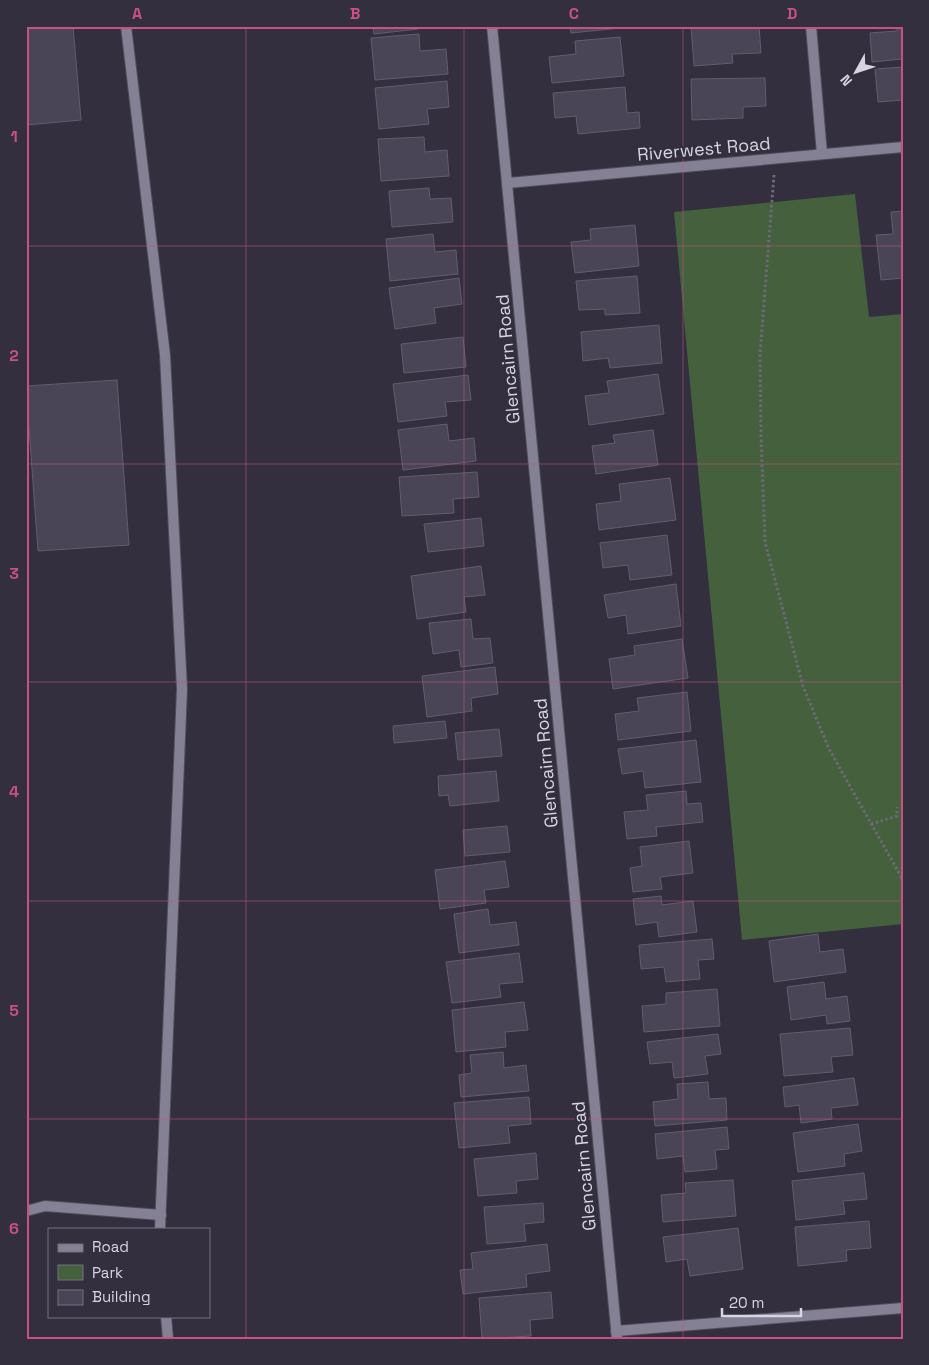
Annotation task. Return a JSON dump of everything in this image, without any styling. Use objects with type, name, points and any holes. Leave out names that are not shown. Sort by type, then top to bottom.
[{"type":"street","points":[[126,26],[165,355],[182,689],[160,1228]]},
{"type":"street","name":"Glencairn Road","points":[[492,26],[616,1335]]},
{"type":"street","points":[[810,26],[822,154]]},
{"type":"street","name":"Riverwest Road","points":[[508,183],[903,147]]},
{"type":"street","points":[[26,1211],[45,1206],[161,1215]]},
{"type":"street","points":[[616,1335],[903,1308]]},
{"type":"street","points":[[166,1318],[168,1339]]},
{"type":"path","points":[[776,158],[760,354],[765,542],[803,686],[829,749],[903,880]]},
{"type":"path","points":[[871,824],[897,816],[897,806]]},
{"type":"green space","points":[[855,194],[869,317],[903,314],[903,924],[742,940],[674,212]]},
{"type":"building","points":[[26,26],[73,26],[81,120],[26,125]]},
{"type":"building","points":[[373,26],[418,26],[418,29],[374,34]]},
{"type":"building","points":[[570,26],[620,26],[620,28],[571,33]]},
{"type":"building","points":[[691,26],[759,26],[761,53],[732,54],[733,63],[694,66]]},
{"type":"building","points":[[897,26],[903,26],[903,59],[872,62],[870,33],[897,31]]},
{"type":"building","points":[[419,34],[420,51],[446,49],[448,74],[375,80],[371,38]]},
{"type":"building","points":[[620,37],[624,76],[552,83],[549,57],[576,54],[575,41]]},
{"type":"building","points":[[903,67],[903,100],[878,102],[875,69]]},
{"type":"building","points":[[765,78],[766,106],[743,107],[743,118],[692,120],[691,79]]},
{"type":"building","points":[[447,81],[449,107],[427,109],[429,124],[379,129],[375,88]]},
{"type":"building","points":[[625,87],[627,113],[639,112],[640,128],[578,134],[576,116],[555,118],[553,93]]},
{"type":"building","points":[[424,137],[425,152],[447,150],[449,176],[381,181],[378,139]]},
{"type":"building","points":[[429,188],[430,199],[451,198],[453,222],[392,227],[389,191]]},
{"type":"building","points":[[903,211],[903,278],[881,280],[876,235],[893,234],[891,212]]},
{"type":"building","points":[[635,225],[639,266],[575,273],[571,242],[591,240],[590,229]]},
{"type":"building","points":[[433,234],[435,252],[456,250],[458,274],[390,281],[386,239]]},
{"type":"building","points":[[637,276],[640,313],[605,315],[605,309],[579,310],[576,281]]},
{"type":"building","points":[[459,278],[462,304],[434,308],[436,323],[395,329],[389,288]]},
{"type":"building","points":[[659,325],[662,363],[610,368],[608,358],[583,361],[581,332]]},
{"type":"building","points":[[463,337],[466,367],[404,373],[401,344]]},
{"type":"building","points":[[658,374],[664,414],[589,425],[585,396],[609,393],[607,381]]},
{"type":"building","points":[[468,375],[471,400],[445,402],[447,416],[398,422],[393,384]]},
{"type":"building","points":[[117,380],[129,545],[38,551],[26,386]]},
{"type":"building","points":[[447,424],[449,441],[474,438],[476,461],[403,470],[398,430]]},
{"type":"building","points":[[653,430],[658,465],[596,474],[592,446],[615,443],[613,435]]},
{"type":"building","points":[[477,472],[479,497],[453,499],[454,513],[402,516],[399,477]]},
{"type":"building","points":[[670,478],[676,520],[599,530],[596,504],[621,501],[619,484]]},
{"type":"building","points":[[481,518],[484,546],[428,552],[424,524]]},
{"type":"building","points":[[667,535],[672,575],[630,580],[628,565],[603,568],[600,543]]},
{"type":"building","points":[[481,566],[485,595],[464,597],[466,612],[417,619],[411,576]]},
{"type":"building","points":[[676,584],[681,626],[628,634],[626,615],[608,618],[604,595]]},
{"type":"building","points":[[471,619],[473,639],[490,638],[493,663],[461,667],[459,650],[433,654],[429,623]]},
{"type":"building","points":[[682,639],[688,678],[613,689],[609,659],[635,655],[634,646]]},
{"type":"building","points":[[495,667],[498,694],[471,698],[472,711],[427,717],[422,676]]},
{"type":"building","points":[[687,692],[691,731],[618,740],[615,714],[639,711],[637,698]]},
{"type":"building","points":[[445,721],[447,738],[394,743],[393,726]]},
{"type":"building","points":[[499,729],[502,756],[458,760],[455,733]]},
{"type":"building","points":[[696,740],[701,782],[645,788],[643,771],[622,774],[618,749]]},
{"type":"building","points":[[496,771],[499,801],[450,806],[448,795],[439,796],[438,776]]},
{"type":"building","points":[[686,791],[687,804],[701,803],[703,822],[656,827],[657,836],[627,839],[624,812],[648,810],[646,795]]},
{"type":"building","points":[[507,826],[510,852],[465,856],[463,830]]},
{"type":"building","points":[[689,841],[693,873],[660,877],[662,889],[633,892],[630,868],[642,866],[640,847]]},
{"type":"building","points":[[505,861],[509,887],[484,890],[486,903],[440,909],[435,870]]},
{"type":"building","points":[[661,896],[662,905],[693,901],[697,932],[659,937],[657,922],[636,925],[633,899]]},
{"type":"building","points":[[488,909],[490,925],[516,922],[519,945],[459,953],[454,914]]},
{"type":"building","points":[[818,934],[820,952],[843,949],[846,972],[774,982],[769,941]]},
{"type":"building","points":[[712,939],[714,959],[698,960],[700,979],[666,982],[664,967],[641,969],[639,945]]},
{"type":"building","points":[[519,953],[523,982],[499,984],[501,997],[452,1003],[446,962]]},
{"type":"building","points":[[824,982],[826,999],[847,996],[850,1021],[827,1024],[826,1015],[791,1020],[787,987]]},
{"type":"building","points":[[717,989],[720,1026],[644,1032],[642,1006],[666,1004],[666,993]]},
{"type":"building","points":[[524,1002],[528,1030],[505,1032],[506,1047],[456,1052],[452,1010]]},
{"type":"building","points":[[850,1028],[853,1055],[831,1057],[833,1072],[784,1076],[780,1034]]},
{"type":"building","points":[[718,1034],[721,1054],[705,1056],[708,1074],[674,1078],[672,1062],[650,1064],[647,1042]]},
{"type":"building","points":[[503,1052],[504,1068],[526,1065],[529,1091],[461,1097],[459,1075],[472,1073],[470,1055]]},
{"type":"building","points":[[854,1078],[858,1105],[831,1108],[832,1119],[801,1123],[799,1105],[785,1107],[783,1087]]},
{"type":"building","points":[[708,1082],[709,1099],[726,1098],[727,1120],[655,1126],[653,1102],[678,1099],[677,1084]]},
{"type":"building","points":[[529,1097],[531,1124],[508,1126],[510,1143],[459,1148],[454,1103]]},
{"type":"building","points":[[858,1124],[862,1151],[844,1154],[845,1166],[798,1172],[793,1133]]},
{"type":"building","points":[[727,1127],[729,1149],[715,1150],[717,1169],[685,1172],[683,1156],[657,1159],[655,1134]]},
{"type":"building","points":[[536,1153],[538,1179],[516,1181],[517,1193],[478,1196],[474,1159]]},
{"type":"building","points":[[864,1173],[867,1199],[843,1201],[845,1214],[796,1220],[792,1181]]},
{"type":"building","points":[[733,1180],[736,1216],[663,1222],[661,1195],[686,1193],[685,1183]]},
{"type":"building","points":[[543,1203],[544,1222],[524,1224],[526,1241],[487,1244],[484,1207]]},
{"type":"building","points":[[869,1221],[871,1248],[846,1250],[847,1261],[798,1266],[795,1227]]},
{"type":"building","points":[[738,1228],[743,1269],[690,1276],[687,1259],[666,1262],[663,1237]]},
{"type":"building","points":[[547,1244],[550,1271],[526,1274],[527,1287],[463,1294],[460,1270],[473,1269],[471,1253]]},
{"type":"building","points":[[551,1292],[553,1318],[530,1320],[531,1336],[482,1339],[479,1298]]}]
